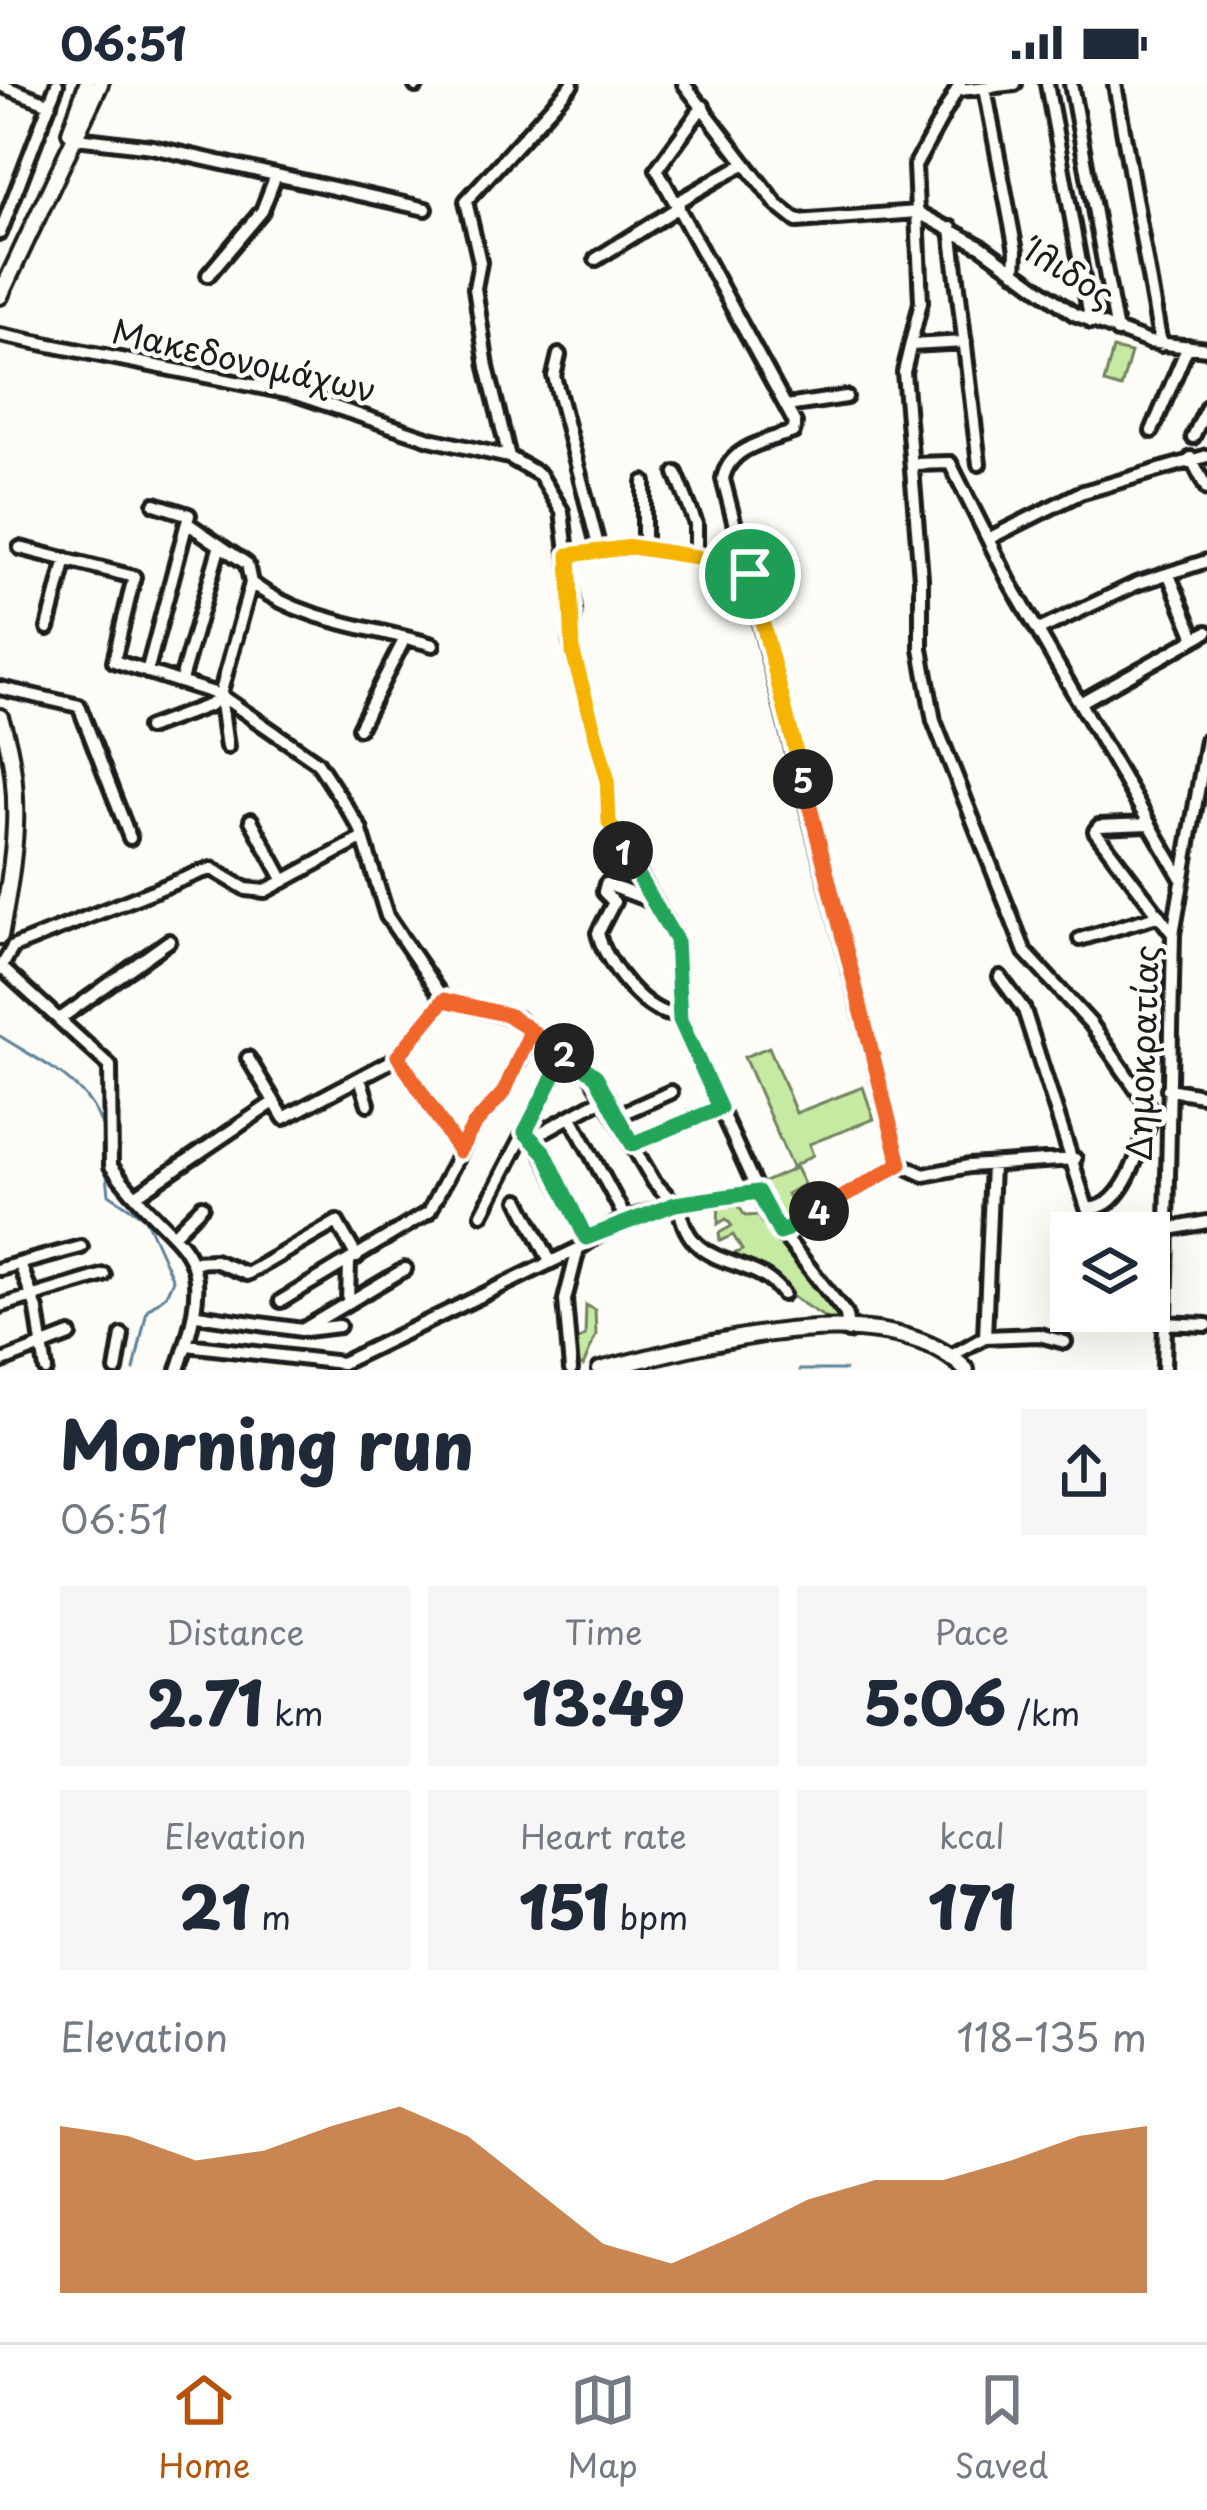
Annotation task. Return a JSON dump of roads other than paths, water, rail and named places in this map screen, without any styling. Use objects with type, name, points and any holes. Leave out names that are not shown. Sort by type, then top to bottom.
[{"type":"main road","points":[[0,277],[87,84]]},
{"type":"main road","points":[[0,296],[100,84]]},
{"type":"main road","points":[[0,717],[13,759],[17,810],[0,936]]},
{"type":"main road","points":[[0,742],[9,801],[0,892]]},
{"type":"main road","points":[[600,1370],[751,1332],[848,1332],[919,1341],[951,1356],[965,1370]]},
{"type":"street","points":[[0,232],[6,198],[57,84]]},
{"type":"street","points":[[509,457],[488,367],[475,288],[480,262],[466,201],[572,84]]},
{"type":"street","points":[[684,84],[777,205],[797,221],[916,212]]},
{"type":"street","points":[[1016,84],[959,87],[918,157],[921,302],[904,393],[913,464],[922,650],[940,739],[1024,952],[1091,1024],[1153,1113],[1168,1115]]},
{"type":"street","points":[[1047,84],[1091,322]]},
{"type":"street","points":[[1071,84],[1117,332]]},
{"type":"street","points":[[1114,84],[1141,209],[1161,345]]},
{"type":"street","points":[[0,85],[50,104]]},
{"type":"street","points":[[985,88],[1016,251],[1015,272]]},
{"type":"street","points":[[703,106],[656,169],[795,423],[793,432],[753,445],[724,469],[900,1164]]},
{"type":"street","points":[[76,138],[152,147],[426,208]]},
{"type":"street","points":[[596,259],[745,163]]},
{"type":"street","points":[[208,274],[262,211],[276,175]]},
{"type":"street","name":"Ίλιδος","points":[[916,212],[951,229],[1091,322],[1161,345],[1207,349]]},
{"type":"street","points":[[951,229],[979,458]]},
{"type":"street","name":"Μακεδονομάχων","points":[[0,335],[296,394],[430,439],[531,466],[562,511],[569,555],[572,644],[607,777],[609,822],[679,952],[679,1014],[758,1192],[780,1233],[846,1314],[848,1332]]},
{"type":"street","points":[[911,345],[965,342]]},
{"type":"street","points":[[1152,431],[1188,346]]},
{"type":"street","points":[[559,355],[554,376],[599,549]]},
{"type":"street","points":[[787,406],[847,397]]},
{"type":"street","points":[[1193,436],[1207,407]]},
{"type":"street","points":[[988,539],[1080,493],[1207,456]]},
{"type":"street","points":[[1191,458],[1207,489]]},
{"type":"street","points":[[913,464],[950,463],[988,539],[1181,878]]},
{"type":"street","points":[[676,472],[696,524],[696,557]]},
{"type":"street","points":[[644,482],[644,549]]},
{"type":"street","points":[[146,672],[190,515],[155,504]]},
{"type":"street","points":[[187,524],[247,564],[251,583],[220,695],[227,747]]},
{"type":"street","points":[[181,680],[220,545]]},
{"type":"street","points":[[20,548],[134,577],[114,661],[220,695],[316,762],[363,838],[387,916],[444,1000],[508,1015],[596,1076],[632,1144],[677,1204],[686,1230],[715,1260],[744,1267],[783,1294]]},
{"type":"street","points":[[569,555],[644,549],[696,557],[750,574]]},
{"type":"street","points":[[48,628],[66,559]]},
{"type":"street","points":[[1041,629],[1123,590],[1207,561]]},
{"type":"street","points":[[1083,701],[1201,635],[1169,575]]},
{"type":"street","points":[[251,583],[294,608],[433,645]]},
{"type":"street","points":[[359,728],[405,638]]},
{"type":"street","points":[[0,688],[79,706],[130,838]]},
{"type":"street","points":[[148,728],[210,705],[220,695]]},
{"type":"street","name":"Δημοκρατίας","points":[[1166,1212],[1173,934],[1207,740]]},
{"type":"street","points":[[250,820],[284,881]]},
{"type":"street","points":[[1148,824],[1099,826],[1095,831],[1173,934]]},
{"type":"street","points":[[178,1370],[197,1315],[192,1262],[175,1232],[111,1166],[110,1066],[1,966],[13,947],[208,869],[260,892],[363,838]]},
{"type":"street","points":[[657,904],[606,884],[604,892],[614,903],[598,933],[605,953],[656,1010],[679,1014]]},
{"type":"street","points":[[1080,939],[1157,916]]},
{"type":"street","points":[[61,1018],[169,941]]},
{"type":"street","points":[[1000,976],[1024,1010],[1075,1160],[1085,1205],[1103,1207],[1128,1180],[1153,1113]]},
{"type":"street","points":[[248,1058],[284,1118],[398,1056],[444,1000]]},
{"type":"street","points":[[281,1301],[429,1212],[474,1125],[504,1092],[531,1034]]},
{"type":"street","points":[[482,1214],[530,1135],[565,1054]]},
{"type":"street","points":[[398,1056],[459,1151]]},
{"type":"street","points":[[360,1078],[368,1103]]},
{"type":"street","points":[[1168,1089],[1207,1096]]},
{"type":"street","points":[[619,1115],[671,1092]]},
{"type":"street","points":[[530,1135],[608,1096]]},
{"type":"street","points":[[138,1195],[274,1102]]},
{"type":"street","points":[[632,1144],[720,1108]]},
{"type":"street","points":[[571,1118],[626,1219]]},
{"type":"street","points":[[530,1135],[586,1238]]},
{"type":"street","points":[[900,1164],[924,1175],[1075,1160]]},
{"type":"street","points":[[780,1233],[900,1164]]},
{"type":"street","points":[[985,1337],[992,1165]]},
{"type":"street","points":[[572,1370],[565,1300],[578,1249],[586,1238],[626,1219],[677,1204],[758,1192]]},
{"type":"street","points":[[519,1200],[550,1261]]},
{"type":"street","points":[[175,1232],[202,1206]]},
{"type":"street","points":[[192,1262],[214,1261],[247,1274],[337,1222],[353,1259],[345,1305]]},
{"type":"street","points":[[1170,1229],[1207,1222]]},
{"type":"street","points":[[0,1269],[81,1247]]},
{"type":"street","points":[[187,1346],[342,1363],[578,1249]]},
{"type":"street","points":[[20,1264],[46,1370]]},
{"type":"street","points":[[302,1330],[405,1269]]},
{"type":"street","points":[[0,1306],[104,1275]]},
{"type":"street","points":[[197,1315],[302,1330],[339,1326]]},
{"type":"street","points":[[1170,1323],[1207,1324]]},
{"type":"street","name":"Δημοκρατίας","points":[[1164,1332],[1164,1370]]},
{"type":"street","points":[[0,1362],[70,1335]]},
{"type":"street","points":[[116,1370],[122,1335]]},
{"type":"street","points":[[951,1356],[985,1337],[1039,1335],[1065,1342]]},
{"type":"waterway","points":[[0,1036],[81,1092],[93,1107],[106,1144]]},
{"type":"waterway","points":[[106,1166],[109,1194],[145,1218],[173,1280],[166,1295],[147,1310],[134,1370]]},
{"type":"waterway","points":[[799,1370],[845,1370]]}]
